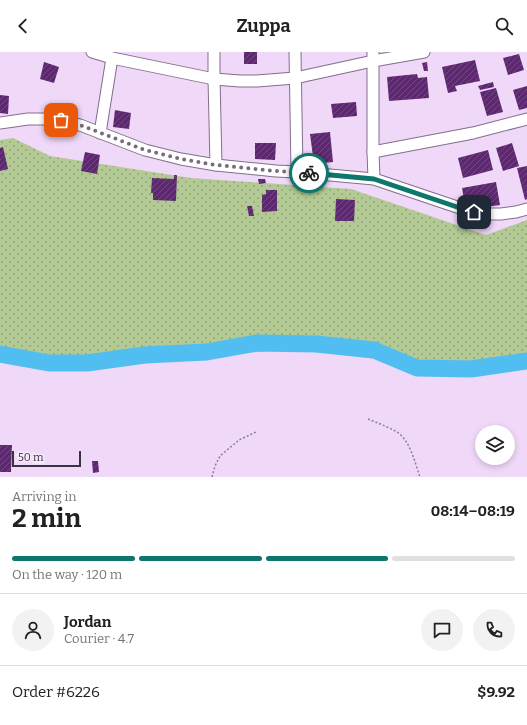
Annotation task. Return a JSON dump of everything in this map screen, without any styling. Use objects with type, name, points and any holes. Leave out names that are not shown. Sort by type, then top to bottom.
[{"type":"street","points":[[92,52],[112,58],[214,79],[240,81],[295,78],[373,57],[424,52]]},
{"type":"street","points":[[214,52],[216,165]]},
{"type":"street","points":[[295,52],[297,172]]},
{"type":"street","points":[[373,57],[374,179]]},
{"type":"street","points":[[100,133],[112,58]]},
{"type":"street","points":[[0,123],[28,119],[55,120],[80,125],[145,150],[181,159],[216,165],[374,179],[460,208],[487,214],[501,214],[527,209]]},
{"type":"street","points":[[373,152],[473,134],[527,119]]},
{"type":"path","points":[[368,419],[398,433],[404,438],[420,477]]},
{"type":"path","points":[[212,477],[220,456],[239,440],[256,432]]},
{"type":"green space","points":[[13,138],[50,156],[191,178],[351,189],[486,235],[527,220],[527,357],[426,365],[294,349],[55,369],[0,349],[0,140]]},
{"type":"building","points":[[244,52],[257,52],[257,64],[244,64]]},
{"type":"building","points":[[519,54],[524,70],[508,75],[503,58]]},
{"type":"building","points":[[475,60],[480,81],[455,86],[457,91],[448,93],[442,67]]},
{"type":"building","points":[[44,62],[59,67],[54,83],[40,79]]},
{"type":"building","points":[[427,62],[428,71],[424,71],[422,63]]},
{"type":"building","points":[[417,74],[418,78],[427,77],[429,98],[389,101],[387,77]]},
{"type":"building","points":[[493,82],[494,87],[480,90],[478,86]]},
{"type":"building","points":[[527,86],[527,108],[519,110],[513,90]]},
{"type":"building","points":[[496,88],[503,112],[487,116],[480,92]]},
{"type":"building","points":[[0,95],[9,96],[8,114],[0,113]]},
{"type":"building","points":[[356,102],[357,116],[333,118],[331,104]]},
{"type":"building","points":[[115,110],[131,113],[129,129],[113,127]]},
{"type":"building","points":[[330,132],[333,162],[314,164],[310,134]]},
{"type":"building","points":[[255,143],[276,143],[275,160],[255,159]]},
{"type":"building","points":[[512,143],[519,166],[503,171],[496,148]]},
{"type":"building","points":[[3,147],[8,169],[0,171],[0,148]]},
{"type":"building","points":[[488,150],[493,170],[463,178],[458,158]]},
{"type":"building","points":[[85,152],[100,155],[97,174],[81,171]]},
{"type":"building","points":[[527,166],[527,199],[525,200],[517,168]]},
{"type":"building","points":[[174,175],[177,175],[176,201],[153,200],[153,193],[151,193],[152,178],[174,179]]},
{"type":"building","points":[[258,179],[265,179],[266,183],[259,184]]},
{"type":"building","points":[[296,180],[305,181],[304,187],[296,186]]},
{"type":"building","points":[[496,182],[500,205],[485,207],[484,201],[465,205],[462,188]]},
{"type":"building","points":[[266,190],[277,190],[277,211],[262,212],[262,195],[266,194]]},
{"type":"building","points":[[336,199],[355,200],[354,221],[335,221]]},
{"type":"building","points":[[247,206],[252,206],[254,216],[249,216]]},
{"type":"building","points":[[0,445],[12,445],[11,472],[0,472]]},
{"type":"building","points":[[92,461],[98,461],[99,472],[93,473]]},
{"type":"waterway","points":[[0,354],[49,363],[87,363],[145,355],[207,352],[256,343],[316,344],[374,350],[417,368],[471,369],[527,361]]},
{"type":"way so far","points":[[61,120],[80,125],[145,150],[181,159],[216,165],[309,173]]},
{"type":"route","points":[[309,173],[374,179],[474,212]]}]
